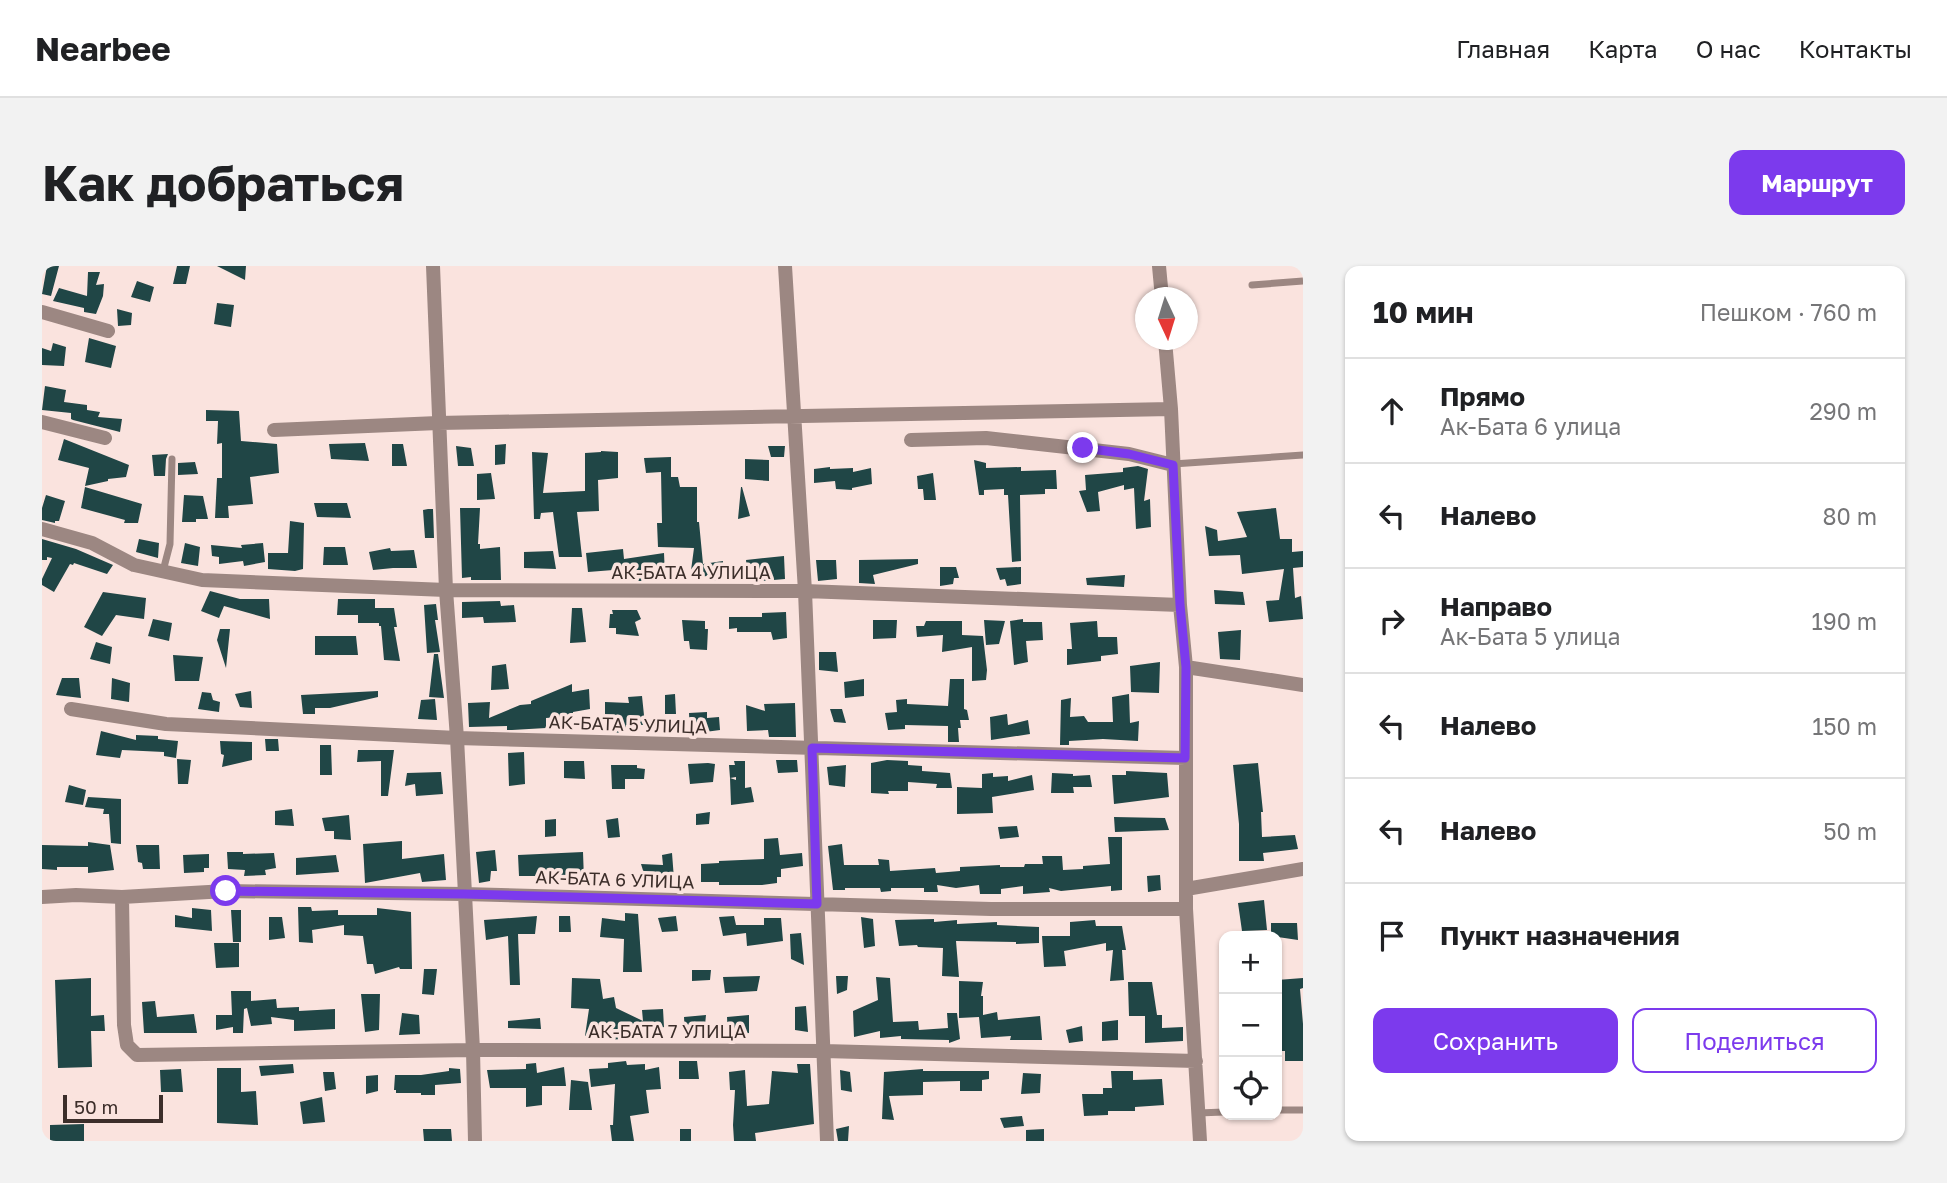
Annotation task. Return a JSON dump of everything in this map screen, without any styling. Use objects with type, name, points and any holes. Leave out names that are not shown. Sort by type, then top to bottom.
[{"type":"street","points":[[433,266],[446,590],[457,738],[475,1141]]},
{"type":"street","points":[[785,266],[805,591],[827,1141]]},
{"type":"street","points":[[1159,266],[1161,287]]},
{"type":"street","points":[[42,312],[108,331]]},
{"type":"street","points":[[1166,350],[1186,667],[1186,909],[1200,1141]]},
{"type":"street","points":[[274,430],[438,423],[794,415],[1171,410]]},
{"type":"street","points":[[42,422],[105,438]]},
{"type":"street","points":[[911,440],[986,438],[1129,454],[1173,464]]},
{"type":"street","name":"АК-БАТА 4 УЛИЦА","points":[[42,529],[92,543],[134,565],[202,580],[446,590],[805,591],[1180,605]]},
{"type":"street","points":[[1186,667],[1303,685]]},
{"type":"street","name":"АК-БАТА 5 УЛИЦА","points":[[71,709],[166,724],[457,738],[1185,758]]},
{"type":"street","points":[[1186,889],[1303,869]]},
{"type":"street","name":"АК-БАТА 6 УЛИЦА","points":[[42,897],[122,897],[226,891],[464,894],[991,909],[1186,909]]},
{"type":"street","name":"АК-БАТА 7 УЛИЦА","points":[[122,897],[124,1025],[127,1045],[137,1055],[473,1050],[824,1051],[1196,1061]]},
{"type":"lane","points":[[1252,285],[1303,281]]},
{"type":"lane","points":[[1173,464],[1303,455]]},
{"type":"lane","points":[[163,571],[170,544],[172,459]]},
{"type":"lane","points":[[1282,1110],[1303,1110]]},
{"type":"lane","points":[[1198,1113],[1219,1112]]},
{"type":"building","points":[[47,266],[59,266],[51,296],[42,294]]},
{"type":"building","points":[[177,266],[190,266],[186,284],[173,284]]},
{"type":"building","points":[[217,266],[246,266],[245,280]]},
{"type":"building","points":[[88,272],[100,272],[96,285],[104,284],[103,296],[96,314],[84,312],[84,308],[53,301],[59,288],[87,296]]},
{"type":"building","points":[[137,281],[154,287],[150,302],[131,297]]},
{"type":"building","points":[[217,303],[234,305],[231,327],[214,324]]},
{"type":"building","points":[[117,309],[132,313],[131,325],[118,326]]},
{"type":"building","points":[[89,338],[116,346],[111,368],[85,362]]},
{"type":"building","points":[[53,343],[66,347],[64,366],[42,365],[42,348],[51,351]]},
{"type":"building","points":[[45,386],[66,390],[64,402],[87,405],[87,410],[100,412],[98,417],[122,419],[120,432],[73,420],[71,413],[42,410]]},
{"type":"building","points":[[206,410],[239,411],[241,441],[277,444],[279,473],[250,477],[253,504],[228,506],[229,518],[215,518],[217,478],[222,478],[222,443],[217,444],[218,421],[206,421]]},
{"type":"building","points":[[64,439],[129,465],[126,477],[85,486],[89,468],[58,460]]},
{"type":"building","points":[[365,443],[369,461],[331,459],[329,444]]},
{"type":"building","points":[[392,444],[403,444],[407,466],[392,466]]},
{"type":"building","points":[[506,444],[505,464],[495,465],[495,445]]},
{"type":"building","points":[[456,446],[471,448],[474,466],[458,466]]},
{"type":"building","points":[[768,446],[785,446],[784,457],[771,457]]},
{"type":"building","points":[[532,452],[548,453],[543,493],[585,491],[585,453],[618,452],[618,478],[598,480],[599,511],[577,512],[582,557],[559,557],[553,512],[541,513],[540,519],[534,519]]},
{"type":"building","points":[[168,454],[165,476],[154,476],[152,455]]},
{"type":"building","points":[[671,457],[671,477],[678,477],[680,487],[697,487],[697,522],[703,564],[723,561],[722,581],[707,581],[707,576],[690,578],[694,548],[658,547],[657,523],[662,523],[661,472],[646,473],[644,458]]},
{"type":"building","points":[[745,459],[769,460],[769,481],[745,479]]},
{"type":"building","points":[[974,460],[986,463],[986,468],[1056,470],[1057,489],[1045,489],[1045,494],[1020,495],[1021,561],[1012,562],[1008,495],[1004,495],[1004,489],[984,490],[984,495],[979,495]]},
{"type":"building","points":[[195,462],[198,474],[178,475],[178,463]]},
{"type":"building","points":[[1138,466],[1148,469],[1144,501],[1150,499],[1151,527],[1136,529],[1134,488],[1124,490],[1124,485],[1098,492],[1100,511],[1087,512],[1079,491],[1086,490],[1085,475],[1123,472],[1123,468]]},
{"type":"building","points":[[853,468],[853,472],[871,468],[872,484],[852,490],[836,489],[835,481],[814,483],[814,469]]},
{"type":"building","points":[[491,473],[495,499],[477,500],[477,474]]},
{"type":"building","points":[[933,473],[936,500],[924,500],[923,489],[918,489],[917,476]]},
{"type":"building","points":[[85,487],[142,504],[138,523],[124,523],[125,520],[81,508]]},
{"type":"building","points":[[741,487],[750,516],[738,519]]},
{"type":"building","points":[[46,495],[65,501],[59,521],[55,523],[42,520]]},
{"type":"building","points":[[184,495],[203,496],[208,519],[182,522]]},
{"type":"building","points":[[314,503],[347,503],[351,518],[317,517]]},
{"type":"building","points":[[460,508],[480,508],[478,544],[480,549],[500,547],[501,580],[462,578]]},
{"type":"building","points":[[1276,508],[1280,539],[1292,539],[1292,552],[1303,551],[1303,567],[1293,568],[1295,598],[1301,596],[1303,619],[1269,622],[1266,601],[1279,600],[1284,569],[1242,574],[1240,555],[1209,556],[1205,526],[1217,530],[1218,541],[1247,537],[1237,512]]},
{"type":"building","points":[[433,509],[434,538],[425,538],[423,510]]},
{"type":"building","points":[[290,521],[304,523],[303,569],[268,569],[268,553],[288,553]]},
{"type":"building","points":[[42,539],[76,549],[113,565],[107,574],[70,564],[54,592],[42,585],[52,558],[42,560]]},
{"type":"building","points":[[139,539],[159,543],[158,558],[136,552]]},
{"type":"building","points":[[185,543],[200,547],[198,566],[181,563]]},
{"type":"building","points":[[263,543],[265,562],[244,566],[243,561],[219,564],[219,557],[212,556],[211,545],[242,548],[241,545]]},
{"type":"building","points":[[324,547],[345,547],[348,565],[323,565]]},
{"type":"building","points":[[390,548],[391,551],[414,550],[417,568],[373,570],[369,552]]},
{"type":"building","points":[[623,549],[624,559],[664,553],[665,576],[649,577],[649,581],[625,581],[626,569],[588,572],[586,553]]},
{"type":"building","points":[[553,551],[556,569],[524,568],[524,552]]},
{"type":"building","points":[[784,556],[785,579],[762,581],[748,578],[746,560]]},
{"type":"building","points":[[918,559],[918,564],[873,575],[875,584],[859,583],[859,560]]},
{"type":"building","points":[[816,560],[836,560],[837,579],[818,581]]},
{"type":"building","points":[[940,567],[956,567],[959,578],[954,578],[953,584],[940,586]]},
{"type":"building","points":[[1021,567],[1021,584],[1007,586],[1005,579],[1000,580],[996,568]]},
{"type":"building","points":[[1125,575],[1124,587],[1087,585],[1086,578]]},
{"type":"building","points":[[1214,590],[1243,592],[1245,605],[1215,604]]},
{"type":"building","points":[[210,591],[240,599],[269,599],[270,619],[224,606],[219,618],[201,611]]},
{"type":"building","points":[[103,592],[146,598],[144,619],[116,615],[102,636],[84,627]]},
{"type":"building","points":[[338,599],[375,599],[375,608],[394,608],[397,627],[394,627],[400,661],[384,660],[379,623],[358,623],[358,615],[337,615]]},
{"type":"building","points":[[500,601],[501,606],[514,605],[516,622],[484,623],[483,617],[462,618],[462,602]]},
{"type":"building","points":[[436,604],[438,620],[435,620],[440,652],[427,653],[424,605]]},
{"type":"building","points":[[572,608],[582,608],[586,642],[570,643]]},
{"type":"building","points":[[612,610],[637,610],[641,619],[635,622],[639,636],[616,634],[616,628],[609,628]]},
{"type":"building","points":[[786,612],[787,638],[773,640],[771,632],[737,632],[737,628],[729,629],[729,617],[762,617],[762,613]]},
{"type":"building","points":[[153,619],[172,623],[169,641],[148,636]]},
{"type":"building","points":[[1023,619],[1023,622],[1042,622],[1043,640],[1026,641],[1028,662],[1014,665],[1010,621]]},
{"type":"building","points":[[682,620],[705,621],[705,629],[708,629],[707,650],[690,649],[689,641],[684,641]]},
{"type":"building","points":[[873,620],[897,620],[896,638],[873,639]]},
{"type":"building","points":[[984,620],[1005,621],[999,644],[986,645]]},
{"type":"building","points":[[926,621],[962,621],[962,635],[983,636],[986,680],[972,681],[972,647],[942,652],[943,635],[917,637],[916,626],[924,626]]},
{"type":"building","points":[[1097,621],[1098,637],[1117,637],[1118,654],[1101,656],[1101,661],[1067,665],[1067,649],[1072,649],[1070,623]]},
{"type":"building","points":[[220,629],[230,629],[226,668],[217,640]]},
{"type":"building","points":[[1241,630],[1240,660],[1220,659],[1218,632]]},
{"type":"building","points":[[315,636],[356,636],[358,655],[315,655]]},
{"type":"building","points":[[96,642],[112,647],[110,664],[90,659]]},
{"type":"building","points":[[819,652],[836,652],[838,672],[819,670]]},
{"type":"building","points":[[434,654],[438,654],[444,698],[429,697]]},
{"type":"building","points":[[173,655],[203,657],[199,681],[175,681]]},
{"type":"building","points":[[1160,662],[1159,693],[1131,692],[1130,666]]},
{"type":"building","points":[[506,664],[509,689],[491,690],[492,666]]},
{"type":"building","points":[[62,678],[79,678],[81,698],[56,695]]},
{"type":"building","points":[[112,678],[130,683],[129,702],[111,699]]},
{"type":"building","points":[[864,679],[864,696],[845,698],[844,682]]},
{"type":"building","points":[[950,679],[964,679],[964,709],[967,710],[969,720],[960,720],[959,742],[948,742],[948,726],[905,725],[905,729],[888,730],[885,713],[897,712],[896,700],[907,699],[907,704],[948,706]]},
{"type":"building","points":[[572,684],[572,692],[589,689],[590,709],[573,712],[573,716],[546,718],[546,728],[507,730],[507,726],[469,727],[468,703],[490,702],[489,718],[520,705],[531,704],[531,701]]},
{"type":"building","points":[[251,691],[252,708],[240,707],[235,694]]},
{"type":"building","points":[[378,691],[378,697],[330,708],[315,708],[315,714],[303,714],[301,695]]},
{"type":"building","points":[[202,692],[211,693],[213,700],[220,702],[219,712],[198,709]]},
{"type":"building","points":[[675,694],[676,714],[665,714],[665,695]]},
{"type":"building","points":[[1129,694],[1130,723],[1139,721],[1138,741],[1103,739],[1069,741],[1069,745],[1060,745],[1061,700],[1071,698],[1070,717],[1084,716],[1088,722],[1113,722],[1112,697]]},
{"type":"building","points":[[642,696],[645,725],[626,725],[626,733],[605,732],[605,702],[629,703],[628,697]]},
{"type":"building","points":[[435,699],[437,720],[418,719],[421,700]]},
{"type":"building","points":[[795,703],[796,737],[769,737],[768,730],[747,731],[746,705],[765,711],[764,704]]},
{"type":"building","points":[[830,709],[842,709],[846,723],[834,722]]},
{"type":"building","points":[[707,712],[707,718],[719,717],[720,730],[690,734],[689,713]]},
{"type":"building","points":[[1007,714],[1008,725],[1028,720],[1030,734],[991,740],[990,717]]},
{"type":"building","points":[[101,731],[136,740],[136,735],[158,736],[158,739],[178,741],[176,758],[164,756],[164,752],[122,750],[120,758],[96,755]]},
{"type":"building","points":[[265,739],[278,739],[279,751],[266,751]]},
{"type":"building","points":[[220,741],[252,742],[252,760],[222,767],[224,755],[221,754]]},
{"type":"building","points":[[320,745],[331,745],[332,775],[320,775]]},
{"type":"building","points":[[358,750],[394,750],[388,796],[381,796],[381,761],[357,762]]},
{"type":"building","points":[[524,752],[525,784],[509,786],[508,753]]},
{"type":"building","points":[[177,759],[191,760],[188,784],[178,784]]},
{"type":"building","points":[[776,760],[797,760],[798,772],[778,773]]},
{"type":"building","points":[[887,760],[908,761],[908,765],[922,766],[922,771],[950,773],[952,788],[936,788],[937,784],[908,782],[908,791],[871,793],[871,763]]},
{"type":"building","points":[[564,761],[584,761],[585,779],[564,778]]},
{"type":"building","points":[[734,761],[745,761],[745,788],[751,787],[754,802],[731,805],[729,765],[735,765]]},
{"type":"building","points":[[1258,763],[1263,812],[1262,837],[1295,835],[1298,849],[1263,853],[1264,861],[1239,861],[1239,824],[1233,765]]},
{"type":"building","points":[[688,764],[715,764],[713,782],[690,784]]},
{"type":"building","points":[[611,765],[637,765],[637,768],[645,769],[644,779],[625,779],[625,789],[612,789]]},
{"type":"building","points":[[846,765],[845,787],[829,785],[827,767]]},
{"type":"building","points":[[1126,771],[1167,773],[1169,797],[1114,804],[1112,775],[1126,775]]},
{"type":"building","points":[[441,772],[443,794],[416,796],[415,784],[405,786],[407,773]]},
{"type":"building","points":[[993,773],[993,777],[1008,776],[1008,781],[1032,775],[1034,790],[992,797],[993,813],[957,814],[957,787],[982,788],[982,774]]},
{"type":"building","points":[[1052,773],[1090,775],[1092,787],[1073,787],[1074,793],[1051,793]]},
{"type":"building","points":[[69,785],[86,790],[83,805],[65,802]]},
{"type":"building","points":[[88,797],[121,799],[121,844],[111,843],[109,814],[103,814],[104,809],[85,807]]},
{"type":"building","points":[[292,809],[294,826],[275,825],[275,811]]},
{"type":"building","points":[[710,812],[709,824],[696,825],[696,814]]},
{"type":"building","points":[[349,815],[351,840],[334,839],[334,831],[325,831],[322,818]]},
{"type":"building","points":[[1114,817],[1165,818],[1169,830],[1115,832]]},
{"type":"building","points":[[618,818],[620,837],[608,838],[606,820]]},
{"type":"building","points":[[556,819],[556,836],[545,837],[545,820]]},
{"type":"building","points":[[1017,826],[1019,837],[1000,839],[998,827]]},
{"type":"building","points":[[1108,837],[1122,837],[1122,890],[1111,891],[1111,886],[1061,891],[1049,888],[1050,892],[1023,894],[1023,886],[1001,889],[1001,894],[980,894],[979,885],[956,888],[937,885],[938,892],[924,892],[924,888],[891,888],[891,891],[881,892],[880,888],[833,890],[828,846],[842,844],[844,865],[879,865],[878,859],[889,860],[890,871],[935,868],[936,873],[960,871],[960,867],[1024,867],[1025,864],[1043,864],[1042,856],[1062,856],[1063,870],[1110,864]]},
{"type":"building","points":[[778,838],[780,855],[802,853],[803,866],[781,869],[781,877],[777,877],[777,883],[719,885],[719,882],[701,882],[701,864],[764,859],[764,839]]},
{"type":"building","points":[[402,841],[402,859],[444,854],[446,880],[422,882],[420,873],[365,883],[363,844]]},
{"type":"building","points":[[88,842],[110,845],[114,870],[88,873],[88,867],[42,869],[42,845],[88,846]]},
{"type":"building","points":[[136,845],[159,845],[160,869],[143,869],[142,863],[138,862]]},
{"type":"building","points":[[495,850],[497,871],[491,871],[490,881],[479,883],[476,852]]},
{"type":"building","points":[[227,852],[274,853],[276,868],[265,870],[266,875],[244,876],[245,870],[228,869]]},
{"type":"building","points":[[583,852],[584,880],[537,884],[537,876],[519,876],[518,855]]},
{"type":"building","points":[[672,853],[674,879],[646,880],[641,864],[663,865],[662,855]]},
{"type":"building","points":[[209,854],[209,868],[204,868],[204,872],[184,873],[183,855]]},
{"type":"building","points":[[336,855],[339,872],[296,875],[296,858]]},
{"type":"building","points":[[1160,875],[1161,890],[1148,892],[1147,876]]},
{"type":"building","points":[[1264,900],[1267,930],[1242,931],[1238,903]]},
{"type":"building","points":[[298,907],[311,907],[312,911],[338,910],[338,915],[377,915],[377,908],[411,912],[412,969],[399,967],[375,974],[373,964],[367,964],[363,936],[344,935],[344,925],[312,930],[313,943],[299,942]]},
{"type":"building","points":[[192,908],[211,910],[212,931],[175,927],[175,915],[192,918]]},
{"type":"building","points":[[231,910],[241,910],[241,942],[233,942]]},
{"type":"building","points":[[625,913],[638,914],[642,972],[623,972],[624,939],[600,937],[602,918],[625,921]]},
{"type":"building","points":[[537,916],[535,934],[518,934],[520,985],[510,985],[508,936],[486,940],[484,920]]},
{"type":"building","points":[[559,916],[570,916],[571,932],[559,932]]},
{"type":"building","points":[[676,916],[678,931],[662,932],[658,918]]},
{"type":"building","points":[[734,916],[736,925],[764,925],[764,918],[781,918],[783,941],[747,946],[746,933],[723,936],[719,917]]},
{"type":"building","points":[[269,917],[282,917],[285,938],[269,940]]},
{"type":"building","points":[[861,917],[873,919],[875,946],[864,948]]},
{"type":"building","points":[[934,919],[934,922],[957,920],[957,924],[997,922],[997,925],[1039,927],[1039,943],[956,941],[959,977],[942,976],[943,948],[899,946],[895,920]]},
{"type":"building","points":[[1095,920],[1096,926],[1122,926],[1126,950],[1122,950],[1124,980],[1110,981],[1113,950],[1106,951],[1106,943],[1064,951],[1066,966],[1044,967],[1042,936],[1070,936],[1070,922]]},
{"type":"building","points":[[1271,923],[1297,923],[1298,940],[1282,938],[1282,931],[1271,931]]},
{"type":"building","points":[[801,933],[804,965],[791,959],[790,934]]},
{"type":"building","points":[[214,943],[239,943],[239,967],[216,968]]},
{"type":"building","points":[[424,969],[437,969],[434,995],[422,994]]},
{"type":"building","points":[[692,970],[711,970],[710,980],[692,981]]},
{"type":"building","points":[[760,976],[757,991],[725,993],[723,977]]},
{"type":"building","points":[[836,976],[848,976],[847,990],[837,994]]},
{"type":"building","points":[[876,977],[890,978],[893,1022],[918,1021],[919,1030],[948,1028],[947,1013],[957,1013],[960,1039],[949,1043],[949,1040],[901,1039],[901,1036],[880,1038],[880,1031],[854,1037],[853,1011],[878,1000]]},
{"type":"building","points":[[91,978],[91,1016],[104,1015],[105,1031],[91,1031],[92,1067],[58,1068],[55,980]]},
{"type":"building","points":[[572,978],[600,979],[603,999],[614,997],[616,1008],[643,1021],[642,1010],[663,1009],[664,1027],[658,1029],[657,1037],[605,1040],[605,1037],[585,1036],[589,1009],[571,1008]]},
{"type":"building","points":[[1303,978],[1303,988],[1300,989],[1303,1061],[1285,1061],[1285,1051],[1282,1051],[1282,980]]},
{"type":"building","points":[[959,981],[983,982],[983,1015],[997,1012],[998,1020],[1040,1016],[1042,1040],[1010,1040],[1011,1036],[981,1038],[979,1017],[959,1018]]},
{"type":"building","points":[[1128,982],[1152,982],[1157,1015],[1162,1015],[1162,1028],[1183,1027],[1183,1041],[1145,1043],[1145,1016],[1129,1016]]},
{"type":"building","points":[[231,991],[251,991],[251,1001],[276,999],[277,1008],[299,1007],[299,1011],[335,1009],[335,1029],[294,1031],[294,1020],[271,1017],[272,1024],[251,1026],[247,1008],[244,1009],[243,1033],[233,1033],[233,1027],[216,1030],[216,1015],[232,1015]]},
{"type":"building","points":[[361,994],[380,994],[379,1030],[365,1032]]},
{"type":"building","points":[[155,1001],[157,1017],[194,1014],[197,1033],[144,1033],[142,1002]]},
{"type":"building","points":[[806,1006],[808,1032],[795,1030],[795,1007]]},
{"type":"building","points":[[402,1013],[419,1015],[420,1034],[399,1035]]},
{"type":"building","points":[[706,1015],[704,1035],[685,1034],[684,1017]]},
{"type":"building","points":[[749,1015],[749,1033],[728,1036],[727,1017]]},
{"type":"building","points":[[540,1018],[541,1029],[508,1028],[508,1021]]},
{"type":"building","points":[[1118,1020],[1118,1040],[1102,1041],[1102,1022]]},
{"type":"building","points":[[1082,1026],[1083,1041],[1069,1043],[1066,1030]]},
{"type":"building","points":[[626,1061],[627,1065],[645,1064],[645,1070],[659,1067],[661,1089],[646,1090],[649,1113],[630,1116],[634,1141],[612,1141],[610,1125],[613,1125],[615,1084],[591,1087],[589,1069],[608,1068],[608,1063]]},
{"type":"building","points":[[679,1061],[697,1061],[699,1079],[679,1079]]},
{"type":"building","points":[[536,1063],[537,1073],[564,1067],[566,1086],[542,1086],[542,1105],[526,1107],[526,1088],[490,1088],[487,1070],[526,1069],[526,1064]]},
{"type":"building","points":[[293,1064],[294,1073],[261,1076],[259,1066]]},
{"type":"building","points":[[797,1064],[810,1064],[814,1124],[755,1133],[756,1141],[734,1141],[735,1090],[730,1090],[729,1072],[745,1070],[747,1106],[769,1104],[772,1071],[798,1073]]},
{"type":"building","points":[[217,1068],[241,1068],[241,1092],[256,1091],[258,1125],[217,1123]]},
{"type":"building","points":[[449,1068],[460,1069],[461,1083],[435,1085],[435,1095],[396,1093],[394,1090],[395,1075],[421,1075],[449,1071]]},
{"type":"building","points":[[181,1069],[183,1092],[161,1092],[160,1070]]},
{"type":"building","points":[[923,1069],[989,1071],[989,1079],[982,1080],[982,1091],[960,1091],[960,1081],[923,1082],[923,1095],[889,1096],[894,1120],[882,1119],[884,1072]]},
{"type":"building","points":[[840,1070],[850,1072],[852,1092],[841,1090]]},
{"type":"building","points":[[1111,1071],[1133,1071],[1133,1080],[1162,1079],[1164,1105],[1135,1107],[1135,1111],[1108,1111],[1108,1115],[1084,1116],[1082,1094],[1103,1094],[1103,1088],[1112,1088]]},
{"type":"building","points":[[323,1072],[334,1072],[336,1089],[325,1091]]},
{"type":"building","points":[[1023,1073],[1041,1074],[1040,1093],[1021,1094]]},
{"type":"building","points":[[378,1075],[378,1091],[366,1094],[366,1076]]},
{"type":"building","points":[[571,1080],[588,1082],[592,1110],[569,1110]]},
{"type":"building","points":[[322,1097],[325,1122],[303,1124],[300,1102]]},
{"type":"building","points":[[1022,1116],[1024,1126],[1004,1128],[1000,1118]]},
{"type":"building","points":[[84,1124],[84,1141],[50,1141],[50,1125]]},
{"type":"building","points":[[849,1126],[848,1141],[838,1141],[836,1129]]},
{"type":"building","points":[[423,1129],[451,1129],[452,1141],[424,1141]]},
{"type":"building","points":[[680,1129],[691,1129],[691,1141],[680,1141]]},
{"type":"building","points":[[1044,1129],[1044,1141],[1026,1141],[1026,1130]]},
{"type":"route","points":[[226,891],[464,894],[817,904],[812,748],[1185,758],[1186,667],[1173,465],[1129,454],[1083,448]]}]
